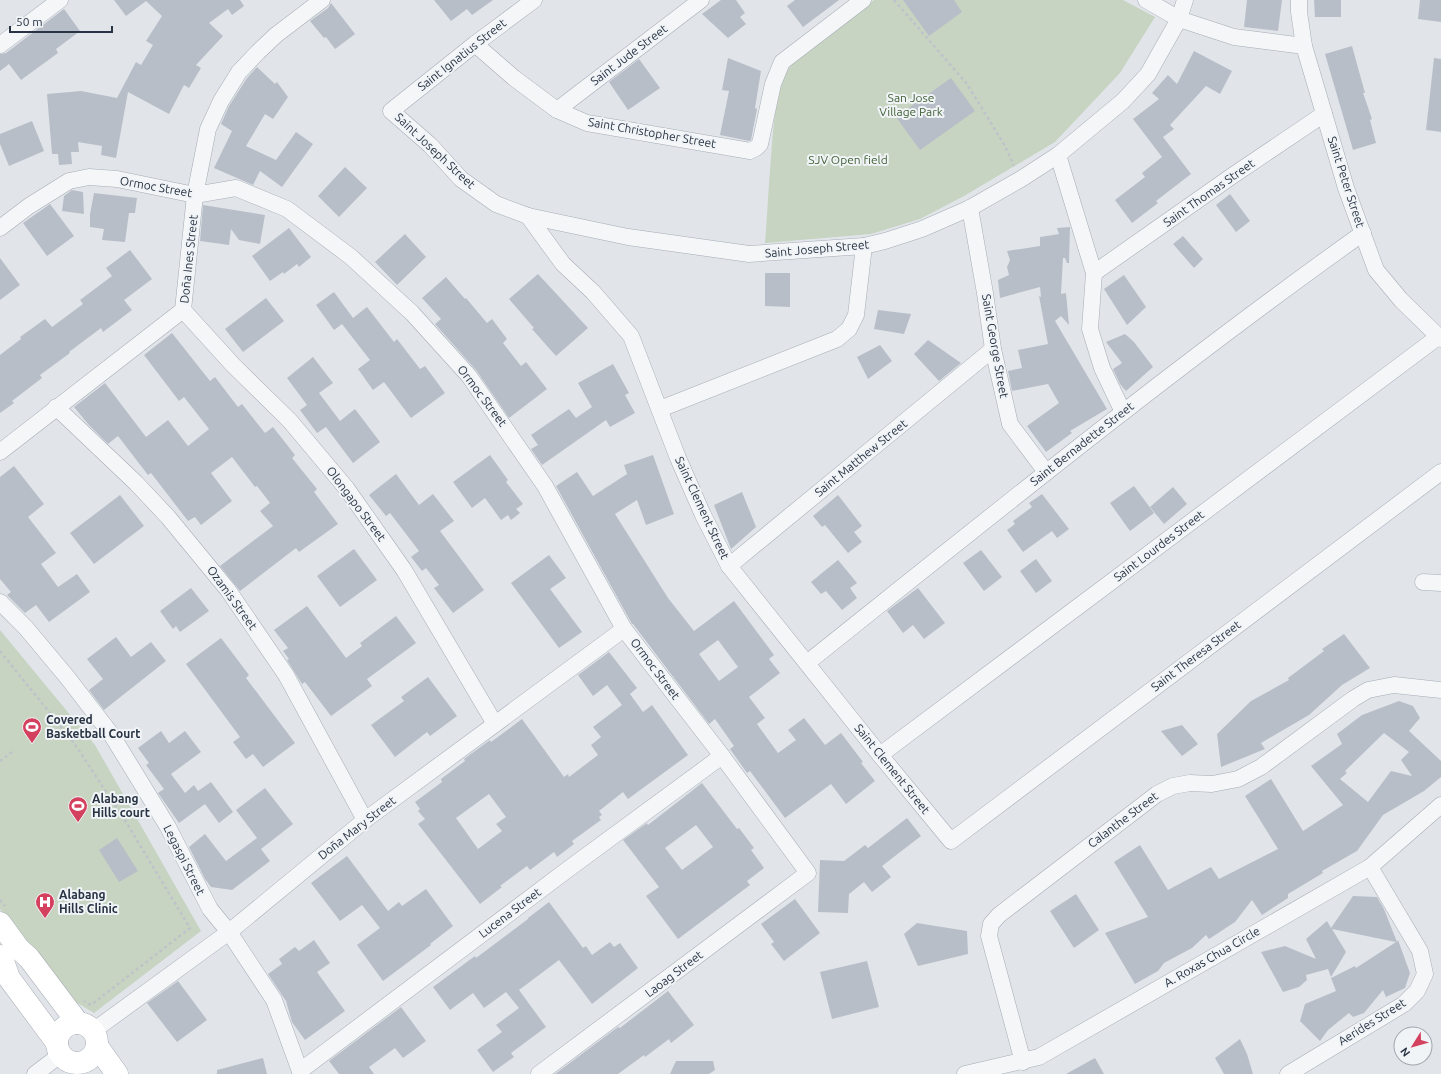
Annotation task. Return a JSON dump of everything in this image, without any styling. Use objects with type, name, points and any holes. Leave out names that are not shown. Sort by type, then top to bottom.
[{"type":"street","points":[[0,45],[60,0]]},
{"type":"street","name":"Doña Ines Street","points":[[0,452],[56,407],[183,310],[195,195],[208,129],[221,101],[239,72],[276,35],[322,0]]},
{"type":"street","name":"Saint Ignatius Street","points":[[391,111],[475,44],[534,0]]},
{"type":"street","name":"Saint Jude Street","points":[[557,110],[700,0]]},
{"type":"street","name":"Saint Christopher Street","points":[[475,44],[514,78],[557,110],[587,123],[750,151],[760,144],[773,84],[782,62],[863,0]]},
{"type":"street","points":[[1146,0],[1178,19],[1234,37],[1304,46]]},
{"type":"street","name":"Saint Joseph Street","points":[[391,111],[430,145],[461,179],[496,204],[528,216],[628,237],[749,254],[864,246],[922,229],[970,208],[1021,180],[1058,155],[1123,101],[1148,74],[1178,19],[1185,0]]},
{"type":"street","name":"Saint Peter Street","points":[[1299,0],[1299,12],[1304,46],[1346,188],[1376,270],[1401,300],[1440,338]]},
{"type":"street","name":"Saint Thomas Street","points":[[1094,273],[1232,176],[1324,114]]},
{"type":"street","points":[[1058,155],[1094,273],[1090,329],[1102,368],[1123,412]]},
{"type":"street","name":"Ormoc Street","points":[[0,228],[29,206],[69,181],[89,177],[123,180],[195,195],[236,188],[287,208],[351,257],[412,313],[469,376],[541,480],[624,629],[722,756],[808,873]]},
{"type":"street","name":"Saint George Street","points":[[970,208],[993,349],[1010,424],[1046,472]]},
{"type":"street","name":"Saint Clement Street","points":[[528,216],[563,264],[593,292],[631,336],[678,458],[703,515],[729,566],[880,755],[951,841]]},
{"type":"street","name":"Saint Bernadette Street","points":[[807,663],[1123,412],[1273,297],[1363,233]]},
{"type":"street","points":[[660,409],[837,339],[849,329],[856,315],[864,246]]},
{"type":"street","name":"Olongapo Street","points":[[183,310],[233,365],[290,421],[348,489],[404,570],[495,724]]},
{"type":"street","name":"Saint Lourdes Street","points":[[880,755],[1440,338]]},
{"type":"street","name":"Saint Matthew Street","points":[[729,566],[993,349]]},
{"type":"street","name":"Ozamis Street","points":[[56,407],[136,483],[168,518],[228,590],[286,675],[365,820]]},
{"type":"street","name":"Saint Theresa Street","points":[[951,841],[1441,472]]},
{"type":"street","points":[[1423,582],[1441,583]]},
{"type":"street","name":"Legaspi Street","points":[[0,602],[26,628],[111,734],[168,827],[210,909],[229,932],[274,1000],[301,1073]]},
{"type":"street","name":"Doña Mary Street","points":[[89,1033],[229,932],[365,820],[624,629]]},
{"type":"street","name":"Calanthe Street","points":[[1022,1062],[989,936],[991,924],[999,915],[1157,794],[1173,786],[1190,783],[1212,784],[1238,780],[1261,768],[1352,699],[1368,690],[1394,685],[1441,690]]},
{"type":"street","name":"Lucena Street","points":[[301,1073],[567,870],[722,756]]},
{"type":"street","name":"A. Roxas Chua Circle","points":[[965,1074],[1039,1057],[1370,867],[1441,805]]},
{"type":"street","name":"Aerides Street","points":[[1288,1074],[1404,1004],[1417,991],[1425,974],[1420,951],[1370,867]]},
{"type":"street","name":"Laoag Street","points":[[539,1074],[808,873]]},
{"type":"street","points":[[5,918],[9,978],[67,1058],[83,1063],[88,1061],[96,1052],[89,1033]]},
{"type":"street","points":[[8,956],[29,958],[89,1033],[117,1074]]},
{"type":"street","points":[[67,1058],[61,1031],[66,1027],[89,1033]]},
{"type":"street","points":[[35,1074],[67,1058]]},
{"type":"path","points":[[894,0],[967,84],[1005,146],[1021,180]]},
{"type":"path","points":[[0,651],[74,743],[126,822],[190,928],[91,1005],[80,999]]},
{"type":"path","points":[[0,761],[12,752]]},
{"type":"path","points":[[0,900],[5,918]]},
{"type":"green space","name":"San Jose Village Park","points":[[874,0],[1123,0],[1155,17],[1120,73],[1055,142],[964,196],[920,219],[871,234],[765,243],[775,114],[781,85],[786,73],[793,63]]},
{"type":"green space","points":[[0,630],[95,745],[201,931],[94,1013],[69,998],[0,909]]},
{"type":"building","points":[[114,0],[240,0],[244,6],[232,15],[228,9],[209,23],[223,36],[196,65],[201,68],[189,88],[184,85],[169,114],[128,92],[116,158],[101,155],[102,146],[78,142],[79,152],[71,152],[72,164],[59,165],[58,154],[52,154],[47,94],[81,91],[117,98],[136,62],[141,65],[153,45],[146,41],[162,16],[146,1],[126,16]]},
{"type":"building","points":[[434,0],[493,0],[472,15],[467,9],[451,21]]},
{"type":"building","points":[[721,0],[736,0],[745,13],[740,17],[746,24],[728,38],[702,14]]},
{"type":"building","points":[[795,0],[839,0],[803,27],[787,6]]},
{"type":"building","points":[[903,0],[954,0],[962,12],[929,36]]},
{"type":"building","points":[[1247,0],[1282,0],[1278,31],[1244,27]]},
{"type":"building","points":[[1314,0],[1341,0],[1341,17],[1315,17]]},
{"type":"building","points":[[1420,0],[1441,0],[1441,22],[1418,19]]},
{"type":"building","points":[[331,3],[355,34],[335,49],[326,37],[324,38],[310,21],[328,8]]},
{"type":"building","points":[[64,9],[80,31],[56,49],[58,53],[21,80],[9,64],[0,71],[0,54],[6,53]]},
{"type":"building","points":[[1352,46],[1365,93],[1363,93],[1372,119],[1370,120],[1376,143],[1353,150],[1325,54]]},
{"type":"building","points":[[1194,51],[1232,71],[1220,94],[1206,86],[1170,125],[1174,129],[1163,137],[1191,174],[1156,201],[1158,203],[1132,223],[1115,200],[1145,177],[1142,173],[1162,157],[1133,119],[1159,99],[1152,93],[1168,75],[1177,84]]},
{"type":"building","points":[[728,58],[761,71],[755,108],[757,109],[751,140],[749,141],[720,135],[729,91],[722,90]]},
{"type":"building","points":[[1434,58],[1441,59],[1441,132],[1426,130]]},
{"type":"building","points":[[639,59],[660,88],[628,110],[609,82]]},
{"type":"building","points":[[257,67],[275,84],[277,82],[288,97],[273,119],[265,114],[246,146],[276,160],[296,132],[313,144],[282,187],[260,171],[253,185],[214,168],[232,131],[221,124],[229,106],[247,78]]},
{"type":"building","points":[[951,78],[975,111],[920,150],[896,117]]},
{"type":"building","points":[[32,121],[44,151],[9,166],[0,144],[0,134]]},
{"type":"building","points":[[345,167],[367,188],[339,217],[318,196]]},
{"type":"building","points":[[72,190],[83,192],[84,214],[62,211],[64,196]]},
{"type":"building","points":[[94,193],[137,198],[135,213],[129,213],[125,242],[102,240],[104,229],[90,227],[90,214]]},
{"type":"building","points":[[1230,194],[1250,221],[1236,232],[1216,205]]},
{"type":"building","points":[[50,204],[74,236],[47,256],[23,223]]},
{"type":"building","points":[[203,205],[265,215],[260,244],[239,240],[231,229],[229,245],[200,241]]},
{"type":"building","points":[[1070,227],[1069,263],[1067,263],[1065,258],[1063,258],[1061,294],[1066,293],[1069,325],[1061,316],[1055,321],[1107,409],[1070,431],[1072,433],[1046,452],[1027,426],[1059,403],[1048,384],[1012,391],[1008,371],[1022,368],[1018,350],[1048,344],[1039,296],[1041,297],[1040,287],[1000,298],[998,280],[1009,275],[1007,267],[1010,260],[1007,251],[1040,246],[1040,237],[1059,234],[1057,228]]},
{"type":"building","points":[[289,228],[311,257],[299,267],[297,264],[284,274],[283,272],[270,281],[252,256]]},
{"type":"building","points":[[405,234],[426,257],[397,285],[375,262]]},
{"type":"building","points":[[1183,236],[1203,259],[1194,268],[1173,244]]},
{"type":"building","points":[[130,250],[152,279],[124,300],[132,310],[103,332],[101,328],[69,352],[70,353],[40,375],[42,378],[12,401],[14,403],[0,413],[0,355],[21,339],[20,337],[45,319],[52,327],[83,304],[80,300],[112,276],[106,268]]},
{"type":"building","points":[[0,258],[20,285],[0,300]]},
{"type":"building","points":[[765,273],[790,273],[790,307],[765,306]]},
{"type":"building","points":[[538,274],[588,328],[556,356],[532,329],[534,328],[509,299]]},
{"type":"building","points":[[1124,275],[1146,307],[1127,325],[1104,289]]},
{"type":"building","points":[[446,277],[487,323],[492,319],[507,339],[503,343],[521,366],[526,362],[547,389],[509,418],[476,370],[435,324],[441,319],[422,298]]},
{"type":"building","points":[[334,292],[353,318],[367,307],[394,342],[397,339],[420,369],[425,366],[445,393],[411,418],[384,382],[373,390],[358,369],[370,360],[342,324],[334,330],[316,305]]},
{"type":"building","points":[[266,298],[284,321],[243,352],[225,329]]},
{"type":"building","points":[[878,310],[911,314],[904,334],[874,329]]},
{"type":"building","points":[[172,333],[210,381],[215,377],[238,407],[242,404],[265,433],[273,427],[295,455],[292,458],[317,489],[314,492],[338,524],[299,552],[296,548],[240,591],[220,566],[273,526],[260,511],[270,503],[257,486],[255,487],[232,457],[211,473],[232,501],[201,525],[195,517],[188,521],[151,473],[148,475],[118,436],[108,444],[74,407],[105,383],[146,437],[168,420],[188,446],[209,429],[184,397],[179,401],[144,355]]},
{"type":"building","points":[[1125,334],[1134,342],[1153,367],[1126,391],[1120,384],[1113,369],[1122,363],[1106,342]]},
{"type":"building","points":[[928,340],[961,363],[939,381],[914,354]]},
{"type":"building","points":[[880,345],[892,361],[868,379],[857,357]]},
{"type":"building","points":[[313,357],[333,383],[319,393],[340,421],[355,409],[380,442],[353,463],[326,427],[317,433],[300,410],[307,405],[287,378]]},
{"type":"building","points":[[613,364],[629,393],[625,395],[635,413],[610,427],[606,420],[542,465],[531,449],[538,445],[531,435],[569,409],[576,418],[592,407],[578,383]]},
{"type":"building","points":[[490,455],[508,480],[506,482],[523,504],[516,509],[520,513],[511,520],[508,515],[501,520],[485,498],[472,508],[453,482]]},
{"type":"building","points":[[653,455],[674,514],[646,525],[637,500],[615,514],[668,598],[694,631],[734,601],[774,655],[769,659],[780,673],[749,697],[765,718],[757,724],[778,753],[796,740],[788,730],[804,718],[825,745],[841,733],[863,762],[861,763],[875,781],[846,804],[831,784],[785,818],[750,771],[747,773],[730,749],[734,746],[715,719],[709,724],[632,624],[556,486],[577,472],[593,496],[627,474],[624,465]],"holes":[[[718,640],[738,667],[719,681],[699,654]]]},
{"type":"building","points":[[14,466],[44,504],[28,517],[56,553],[41,564],[58,587],[77,574],[90,592],[49,622],[36,605],[25,613],[7,595],[11,592],[0,579],[0,477]]},
{"type":"building","points":[[396,474],[419,505],[433,494],[454,521],[440,531],[484,590],[453,613],[434,588],[439,585],[426,568],[422,571],[411,557],[419,551],[390,513],[386,516],[369,495]]},
{"type":"building","points":[[1134,486],[1154,513],[1130,531],[1110,503]]},
{"type":"building","points":[[1173,487],[1187,504],[1164,524],[1150,507]]},
{"type":"building","points":[[742,492],[756,527],[731,549],[714,505]]},
{"type":"building","points":[[1042,494],[1069,529],[1057,538],[1052,531],[1023,552],[1007,530],[1015,524],[1013,521],[1032,507],[1029,503]]},
{"type":"building","points":[[120,495],[144,526],[94,564],[70,533]]},
{"type":"building","points":[[838,495],[862,526],[854,532],[862,542],[848,553],[825,525],[822,527],[813,516]]},
{"type":"building","points":[[354,549],[377,580],[340,607],[317,576]]},
{"type":"building","points":[[981,550],[1002,577],[984,591],[963,563]]},
{"type":"building","points":[[549,555],[566,578],[550,589],[582,632],[559,648],[511,583]]},
{"type":"building","points":[[1036,559],[1052,581],[1036,593],[1020,571]]},
{"type":"building","points":[[838,560],[857,583],[850,588],[857,598],[842,610],[826,591],[821,594],[811,582]]},
{"type":"building","points":[[191,588],[209,611],[180,632],[176,626],[173,629],[160,611]]},
{"type":"building","points":[[918,588],[945,623],[924,639],[913,625],[903,633],[887,611]]},
{"type":"building","points":[[307,606],[346,658],[362,646],[360,643],[396,616],[416,643],[367,679],[372,686],[331,716],[305,682],[302,684],[287,660],[289,659],[283,651],[288,648],[274,630]]},
{"type":"building","points":[[1344,634],[1370,668],[1342,685],[1309,715],[1261,743],[1265,749],[1221,767],[1217,734],[1251,701],[1289,680],[1288,678],[1324,651],[1322,649]]},
{"type":"building","points":[[116,637],[131,657],[151,642],[166,661],[104,710],[89,690],[103,679],[87,659]]},
{"type":"building","points":[[221,638],[249,675],[246,678],[295,743],[263,767],[253,754],[246,759],[233,742],[240,737],[186,664]]},
{"type":"building","points":[[609,652],[637,688],[630,694],[643,712],[652,705],[688,755],[628,799],[623,792],[599,811],[602,815],[599,817],[601,820],[572,841],[574,844],[557,857],[554,852],[530,870],[527,866],[500,886],[502,887],[480,904],[418,824],[425,819],[418,811],[420,809],[415,802],[442,782],[441,779],[465,761],[464,759],[490,740],[491,742],[522,719],[564,777],[568,774],[569,777],[598,755],[591,745],[601,737],[593,727],[622,705],[607,685],[593,696],[578,675]],"holes":[[[489,794],[506,817],[496,824],[502,831],[478,849],[456,818]]]},
{"type":"building","points":[[428,677],[457,716],[430,736],[427,732],[395,757],[371,725],[404,701],[401,697]]},
{"type":"building","points":[[1399,701],[1413,706],[1420,718],[1409,731],[1441,761],[1441,777],[1424,791],[1383,815],[1357,851],[1322,871],[1323,873],[1288,894],[1288,898],[1262,915],[1252,900],[1235,922],[1209,939],[1206,935],[1192,948],[1164,963],[1158,971],[1135,984],[1105,933],[1148,917],[1114,862],[1140,845],[1168,890],[1211,867],[1219,879],[1278,849],[1245,796],[1271,779],[1303,831],[1343,805],[1311,766],[1342,744],[1337,734],[1362,715]],"holes":[[[1384,733],[1409,752],[1401,760],[1412,776],[1391,771],[1368,802],[1340,779],[1347,773],[1345,771]]]},
{"type":"building","points":[[1182,725],[1198,744],[1182,756],[1161,731]]},
{"type":"building","points":[[161,731],[169,743],[185,731],[201,752],[171,774],[185,793],[194,785],[198,791],[211,782],[233,812],[219,823],[205,804],[179,823],[158,793],[164,789],[146,765],[149,763],[138,748]]},
{"type":"building","points":[[702,783],[737,829],[739,828],[754,848],[751,850],[764,868],[747,881],[750,885],[678,939],[646,896],[659,887],[623,840],[647,823],[648,825]],"holes":[[[696,825],[713,847],[682,870],[665,848]]]},
{"type":"building","points":[[265,788],[293,824],[261,849],[270,861],[232,890],[211,887],[205,879],[189,847],[205,834],[226,861],[257,838],[236,810]]},
{"type":"building","points":[[907,818],[921,836],[882,866],[891,877],[872,892],[864,882],[849,894],[848,913],[818,912],[820,860],[844,861],[865,845],[868,848]]},
{"type":"building","points":[[117,838],[138,871],[119,882],[99,850]]},
{"type":"building","points":[[347,856],[388,911],[399,902],[402,906],[426,889],[453,926],[430,944],[431,945],[383,981],[357,945],[380,928],[362,905],[340,921],[311,883]]},
{"type":"building","points":[[1076,894],[1099,930],[1074,948],[1050,911]]},
{"type":"building","points":[[1353,896],[1377,897],[1384,909],[1397,942],[1398,940],[1410,973],[1405,988],[1386,997],[1383,990],[1364,1013],[1353,1017],[1349,1013],[1328,1030],[1320,1041],[1300,1021],[1305,1004],[1336,991],[1331,978],[1355,966],[1356,968],[1396,942],[1332,929],[1346,952],[1331,977],[1328,969],[1306,975],[1307,980],[1299,987],[1283,992],[1261,952],[1285,946],[1316,959],[1306,939],[1327,921],[1331,928]]},
{"type":"building","points":[[795,899],[820,933],[784,961],[771,944],[774,942],[761,924]]},
{"type":"building","points":[[549,902],[583,948],[586,946],[592,955],[610,942],[614,947],[620,943],[638,968],[592,1004],[559,960],[519,990],[546,1027],[511,1053],[514,1057],[493,1072],[477,1050],[502,1032],[496,1025],[519,1008],[506,992],[484,1008],[473,993],[450,1010],[433,987],[475,956],[476,958]]},
{"type":"building","points":[[917,923],[967,931],[968,954],[918,966],[904,934]]},
{"type":"building","points":[[314,940],[330,963],[317,972],[345,1011],[305,1040],[292,1022],[286,1001],[268,974],[282,964],[279,959],[295,947],[299,951]]},
{"type":"building","points":[[867,961],[879,1007],[832,1019],[820,972]]},
{"type":"building","points":[[178,981],[207,1020],[177,1042],[147,1003]]},
{"type":"building","points":[[668,991],[694,1025],[671,1043],[669,1039],[645,1057],[644,1055],[618,1074],[555,1074],[618,1027],[620,1028]]},
{"type":"building","points":[[401,1007],[426,1041],[403,1058],[395,1048],[369,1067],[374,1074],[339,1074],[329,1061]]},
{"type":"building","points":[[1240,1039],[1247,1054],[1253,1074],[1224,1074],[1215,1058]]},
{"type":"building","points":[[263,1058],[267,1074],[217,1074],[217,1070]]},
{"type":"building","points":[[1095,1058],[1104,1074],[1066,1074]]},
{"type":"building","points":[[676,1061],[713,1061],[715,1070],[709,1074],[670,1074]]},
{"type":"place","name":"Covered Basketball Court","points":[[32,744]]},
{"type":"place","name":"Alabang Hills court","points":[[78,823]]},
{"type":"place","name":"Alabang Hills Clinic","points":[[45,919]]},
{"type":"park label","name":"SJV Open field","points":[[848,160]]}]
